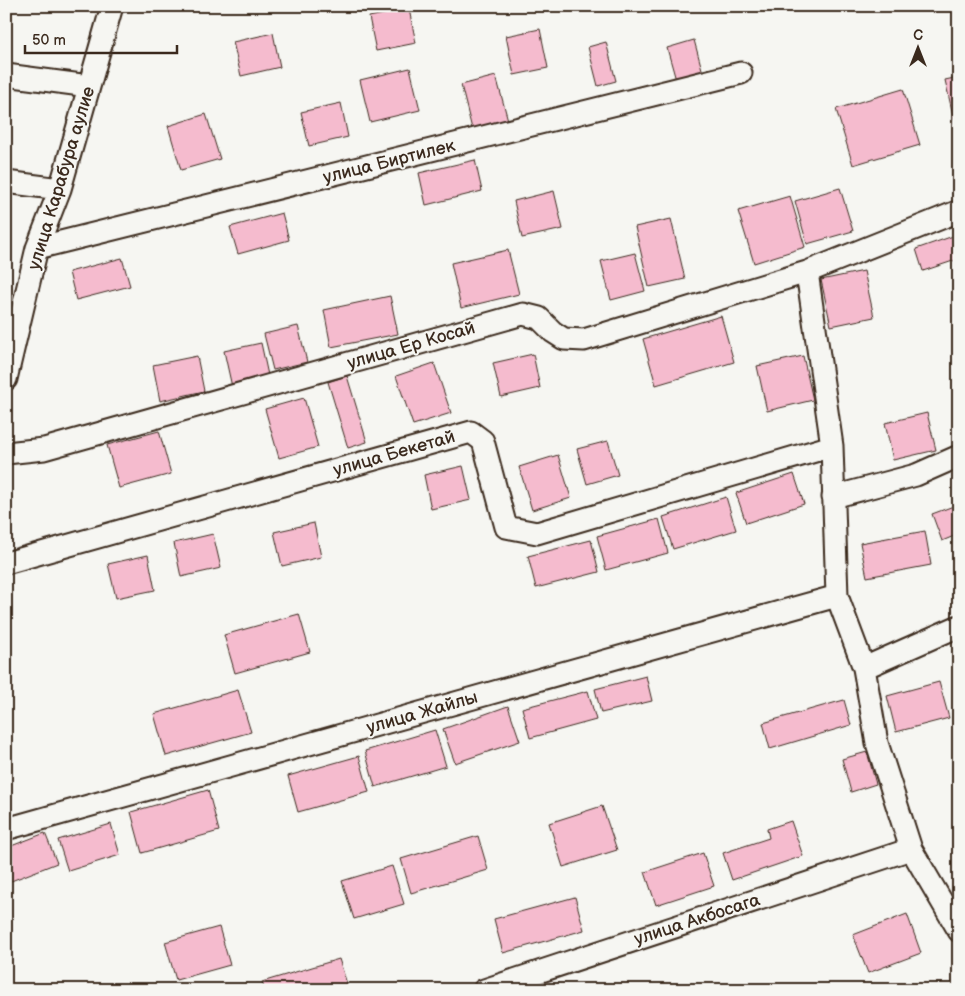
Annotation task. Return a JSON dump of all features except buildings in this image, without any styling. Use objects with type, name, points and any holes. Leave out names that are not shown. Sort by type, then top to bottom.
[{"type":"street","name":"улица Карабура аулие","points":[[6,379],[37,248],[60,189],[112,6]]},
{"type":"street","name":"улица Биртилек","points":[[37,248],[741,73]]},
{"type":"street","points":[[6,75],[89,86]]},
{"type":"street","points":[[6,182],[60,189]]},
{"type":"street","name":"улица Ер Косай","points":[[6,453],[44,449],[523,314],[539,318],[553,332],[564,339],[584,340],[807,272],[959,211]]},
{"type":"street","points":[[807,272],[832,446],[837,596],[864,668],[877,743],[911,849],[959,931]]},
{"type":"street","name":"улица Бекетай","points":[[6,563],[471,432],[483,441],[506,527],[537,533],[832,446]]},
{"type":"street","points":[[833,497],[916,475],[959,456]]},
{"type":"street","name":"улица Жайлы","points":[[6,829],[837,596]]},
{"type":"street","points":[[864,668],[959,626]]},
{"type":"street","name":"улица Акбосага","points":[[484,990],[911,849]]}]
